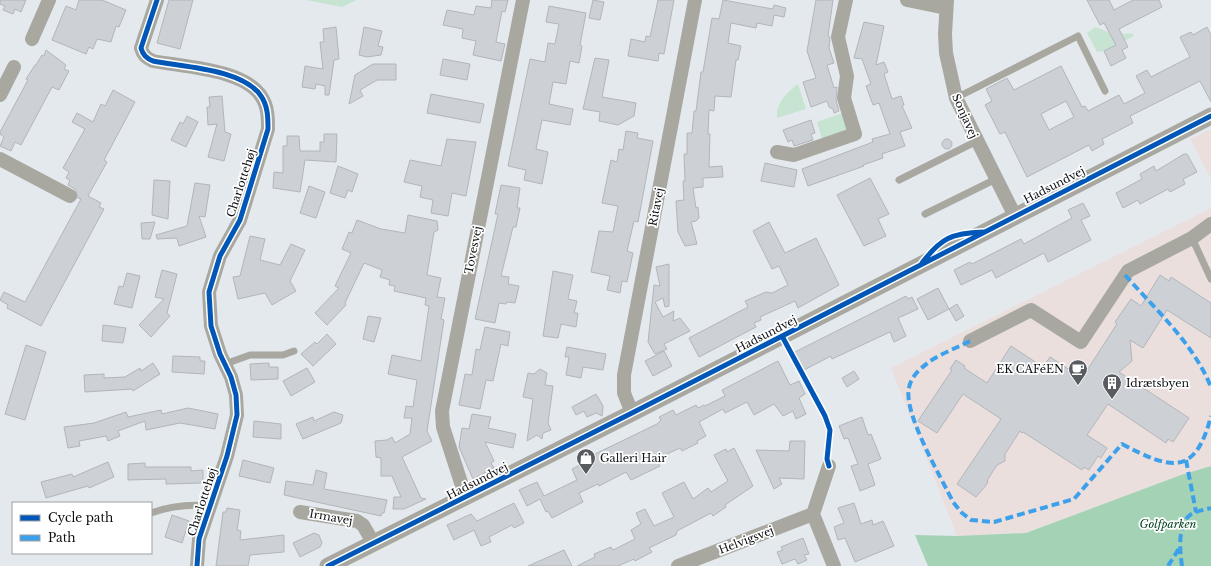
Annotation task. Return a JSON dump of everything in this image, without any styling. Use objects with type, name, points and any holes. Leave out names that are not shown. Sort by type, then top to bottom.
[{"type":"street","points":[[32,39],[49,0]]},
{"type":"street","name":"Charlottehøj","points":[[157,0],[142,41],[143,54],[153,61],[227,74],[243,80],[253,87],[262,97],[266,109],[268,129],[240,220],[220,256],[209,292],[211,326],[214,340],[231,377],[236,395],[237,415],[232,438],[199,539],[197,566]]},
{"type":"street","name":"Tovesvej","points":[[466,498],[443,427],[442,411],[523,0]]},
{"type":"street","name":"Ritavej","points":[[632,414],[624,393],[624,376],[695,0]]},
{"type":"street","points":[[777,152],[794,155],[855,134],[844,98],[847,76],[838,37],[846,0]]},
{"type":"street","name":"Sonjavej","points":[[907,0],[947,4],[946,53],[956,98],[1015,216]]},
{"type":"street","points":[[0,95],[4,81],[14,67]]},
{"type":"street","name":"Hadsundvej","points":[[328,566],[348,562],[374,544],[632,414],[1211,116]]},
{"type":"street","points":[[0,159],[70,196]]},
{"type":"street","points":[[970,341],[1031,310],[1081,342],[1128,271],[1192,238],[1211,224]]},
{"type":"street","points":[[829,466],[813,514],[834,566]]},
{"type":"street","name":"Irmavej","points":[[300,512],[357,521],[363,525],[374,544]]},
{"type":"street","name":"Helvigsvej","points":[[678,566],[813,514]]},
{"type":"lane","points":[[956,98],[1078,36],[1106,91]]},
{"type":"lane","points":[[899,180],[977,141]]},
{"type":"lane","points":[[925,214],[996,179]]},
{"type":"lane","points":[[1192,238],[1211,279]]},
{"type":"lane","points":[[225,364],[250,355],[283,354],[294,351]]},
{"type":"lane","points":[[152,513],[167,507],[192,505],[210,506]]},
{"type":"shaded area","points":[[1211,129],[1211,179],[1190,139]]},
{"type":"shaded area","points":[[1211,208],[1211,466],[1181,475],[1026,533],[957,536],[891,368]]},
{"type":"green space","points":[[306,0],[357,0],[342,7]]},
{"type":"green space","points":[[1095,27],[1116,35],[1132,33],[1134,36],[1104,51],[1097,52],[1087,33]]},
{"type":"green space","points":[[798,84],[806,109],[777,118],[780,103]]},
{"type":"green space","points":[[843,113],[849,130],[822,139],[817,122]]},
{"type":"green space","name":"Golfparken","points":[[1211,466],[1211,566],[928,566],[915,535],[957,536],[1026,533],[1181,475]]},
{"type":"building","points":[[0,0],[26,0],[21,12],[15,9],[13,14],[3,10],[5,6],[0,4]]},
{"type":"building","points":[[79,0],[102,0],[126,10],[119,27],[116,26],[111,42],[97,39],[93,49],[89,47],[86,54],[52,40],[66,6],[76,10]]},
{"type":"building","points":[[169,0],[193,0],[180,49],[157,43]]},
{"type":"building","points":[[492,0],[508,0],[505,12],[502,11],[496,42],[505,44],[501,61],[473,55],[476,41],[462,38],[463,29],[443,25],[447,10],[474,15],[476,6],[491,8]]},
{"type":"building","points":[[593,0],[604,2],[600,20],[589,18]]},
{"type":"building","points":[[658,0],[674,0],[664,54],[659,53],[658,61],[628,56],[631,39],[645,42],[646,36],[650,37]]},
{"type":"building","points":[[723,0],[773,9],[774,5],[786,8],[784,17],[774,15],[772,26],[757,23],[756,28],[731,23],[728,43],[741,46],[738,60],[736,60],[731,97],[715,96],[714,111],[709,110],[709,167],[722,166],[723,177],[703,178],[703,187],[693,188],[699,218],[696,221],[691,222],[697,244],[685,246],[678,232],[676,201],[684,200],[684,154],[687,154],[687,133],[692,133],[694,111],[696,111],[701,72],[703,72],[712,18],[719,19]]},
{"type":"building","points":[[816,0],[833,0],[828,36],[830,37],[829,48],[834,63],[827,65],[834,88],[837,87],[836,100],[839,111],[834,113],[833,109],[829,107],[827,101],[811,107],[803,82],[816,78],[807,51]]},
{"type":"building","points":[[1087,0],[1109,0],[1114,10],[1133,0],[1159,0],[1162,7],[1119,29],[1128,47],[1122,50],[1126,58],[1111,66],[1104,51],[1116,45],[1104,23],[1100,25]]},
{"type":"building","points":[[549,6],[586,13],[580,45],[582,46],[579,63],[570,61],[566,84],[553,82],[549,104],[573,109],[570,125],[542,120],[536,149],[548,152],[542,184],[524,180],[526,170],[508,166],[530,59],[545,62],[548,43],[555,44],[559,24],[546,22]]},
{"type":"building","points":[[864,22],[884,26],[876,65],[884,62],[888,72],[884,74],[892,99],[901,96],[904,105],[902,106],[912,128],[900,132],[905,146],[882,154],[883,158],[863,165],[864,166],[808,186],[802,169],[873,142],[872,139],[890,134],[879,103],[873,105],[866,86],[871,84],[862,59],[854,58]]},
{"type":"building","points":[[336,27],[339,59],[334,60],[329,95],[325,95],[325,86],[316,84],[315,89],[302,87],[305,66],[323,69],[320,42],[324,42],[323,29]]},
{"type":"building","points":[[364,27],[382,31],[378,46],[383,47],[381,55],[367,57],[359,55]]},
{"type":"building","points":[[1207,27],[1211,35],[1211,102],[1200,81],[1130,116],[1133,123],[1102,139],[1104,144],[1092,151],[1089,145],[1027,177],[1005,132],[1000,134],[985,105],[992,101],[986,89],[1007,78],[1014,90],[1061,66],[1082,107],[1085,106],[1088,111],[1119,95],[1124,104],[1145,93],[1136,76],[1147,70],[1151,77],[1190,57],[1180,37],[1191,32],[1193,35]],"holes":[[[1066,101],[1074,117],[1049,130],[1041,114]]]},
{"type":"building","points":[[46,50],[66,65],[64,69],[69,71],[59,90],[52,87],[21,145],[15,142],[11,151],[0,146],[4,137],[0,134],[0,132],[28,80],[26,79],[42,55],[44,56]]},
{"type":"building","points":[[595,58],[609,60],[602,97],[636,103],[634,116],[618,125],[599,121],[600,112],[583,109]]},
{"type":"building","points":[[443,59],[470,64],[467,80],[440,75]]},
{"type":"building","points":[[373,64],[396,64],[396,80],[377,80],[360,90],[363,96],[349,104],[355,75]]},
{"type":"building","points":[[113,90],[135,102],[104,160],[107,162],[88,196],[101,203],[99,207],[104,209],[41,326],[7,308],[8,305],[0,300],[4,292],[25,302],[81,199],[78,198],[75,189],[68,185],[70,180],[66,178],[69,172],[63,168],[85,129],[72,122],[77,113],[93,122],[101,104],[105,106]]},
{"type":"building","points":[[431,94],[484,104],[480,123],[427,113]]},
{"type":"building","points":[[222,96],[225,132],[231,134],[224,161],[208,157],[217,124],[208,125],[207,107],[210,107],[209,97]]},
{"type":"building","points":[[187,116],[198,122],[186,147],[171,140],[180,122],[183,124]]},
{"type":"building","points":[[811,120],[815,133],[811,134],[813,140],[794,146],[792,140],[788,142],[783,130]]},
{"type":"building","points":[[626,131],[638,133],[637,138],[653,141],[638,222],[634,221],[627,251],[633,253],[627,282],[622,281],[620,293],[607,290],[610,276],[591,272],[599,231],[613,232],[618,206],[602,203],[611,160],[617,162],[619,149],[623,150]]},
{"type":"building","points":[[324,134],[337,134],[336,162],[305,160],[300,192],[273,188],[274,172],[283,173],[283,146],[287,146],[287,136],[299,136],[300,151],[320,151],[320,142],[324,142]]},
{"type":"building","points":[[447,139],[476,142],[466,196],[452,193],[448,216],[431,213],[433,200],[420,197],[422,186],[404,182],[410,160],[441,166]]},
{"type":"building","points":[[945,139],[949,139],[952,144],[949,149],[945,149],[942,146],[942,142]]},
{"type":"building","points":[[1184,154],[1187,154],[1197,172],[1183,179],[1185,184],[1170,192],[1168,189],[1140,204],[1138,200],[1123,208],[1116,193],[1142,179],[1140,174],[1154,166],[1156,171]]},
{"type":"building","points":[[765,163],[797,170],[794,187],[761,181]]},
{"type":"building","points":[[338,166],[358,174],[352,192],[348,190],[345,198],[330,193]]},
{"type":"building","points":[[870,178],[889,214],[878,219],[886,236],[864,246],[837,195]]},
{"type":"building","points":[[154,180],[170,181],[168,219],[152,215]]},
{"type":"building","points":[[195,183],[210,185],[205,217],[199,216],[206,237],[179,246],[177,238],[157,239],[156,235],[187,226]]},
{"type":"building","points":[[501,185],[520,188],[517,208],[520,208],[516,227],[513,227],[501,276],[509,277],[508,284],[519,286],[515,303],[499,303],[495,323],[475,319],[498,214],[495,214]]},
{"type":"building","points":[[309,186],[325,192],[316,218],[300,213]]},
{"type":"building","points":[[1083,203],[1090,216],[1081,220],[1091,240],[1048,262],[1044,253],[996,278],[992,270],[961,285],[954,270],[970,262],[972,264],[1021,239],[1024,244],[1072,218],[1068,210]]},
{"type":"building","points":[[408,215],[437,221],[438,230],[434,232],[427,275],[441,278],[437,297],[445,298],[441,319],[444,320],[427,431],[432,441],[402,457],[421,498],[426,499],[404,509],[393,509],[394,497],[401,497],[392,476],[381,476],[381,458],[376,457],[375,441],[387,440],[392,437],[395,443],[410,434],[412,418],[404,418],[406,406],[413,407],[417,380],[388,374],[392,355],[421,361],[429,306],[425,305],[426,298],[394,291],[395,286],[389,285],[390,280],[380,277],[382,270],[364,263],[345,303],[346,305],[327,325],[315,313],[339,288],[335,286],[351,253],[342,249],[349,232],[352,233],[357,220],[381,229],[405,233]]},
{"type":"building","points":[[155,222],[150,239],[142,239],[141,223]]},
{"type":"building","points":[[769,222],[785,253],[816,238],[839,285],[798,308],[795,301],[760,317],[761,320],[754,323],[756,327],[699,357],[689,338],[748,307],[745,301],[766,292],[772,293],[788,285],[779,266],[772,269],[753,231]]},
{"type":"building","points":[[250,236],[265,239],[260,260],[280,265],[291,244],[305,250],[290,281],[296,291],[272,305],[265,293],[238,299],[233,277],[240,276]]},
{"type":"building","points":[[669,264],[669,306],[665,307],[663,298],[655,302],[663,317],[674,311],[673,321],[680,318],[690,331],[664,344],[667,349],[655,354],[648,342],[654,285],[660,286],[656,267]]},
{"type":"building","points":[[162,270],[177,274],[167,313],[170,316],[151,337],[139,325],[164,299],[155,297]]},
{"type":"building","points":[[553,271],[573,275],[568,299],[577,301],[574,313],[578,313],[576,327],[561,324],[558,338],[543,336]]},
{"type":"building","points":[[127,273],[140,276],[132,308],[114,304],[119,286],[123,287]]},
{"type":"building","name":"Idrætsbyen","points":[[1160,275],[1169,281],[1171,277],[1211,303],[1211,338],[1167,310],[1143,348],[1130,340],[1132,361],[1119,372],[1189,418],[1173,442],[1168,439],[1166,443],[1108,404],[1087,435],[1107,448],[1101,458],[1098,456],[1089,470],[1084,467],[1082,470],[1020,431],[1005,454],[1005,461],[997,465],[988,479],[987,484],[976,497],[957,484],[1001,419],[963,394],[937,433],[918,421],[952,370],[950,369],[956,360],[965,366],[964,368],[987,383],[1011,346],[1043,367],[1050,357],[1082,378],[1117,324],[1115,322],[1131,299],[1141,306]]},
{"type":"building","points":[[938,288],[949,309],[928,320],[917,299]]},
{"type":"building","points":[[906,296],[908,299],[912,297],[918,309],[898,318],[906,336],[894,342],[890,332],[832,359],[831,356],[804,370],[795,352]]},
{"type":"building","points":[[957,304],[964,316],[956,321],[949,309]]},
{"type":"building","points":[[368,316],[381,318],[374,342],[363,339]]},
{"type":"building","points":[[103,325],[126,328],[123,343],[102,341]]},
{"type":"building","points":[[485,327],[510,332],[508,346],[501,344],[493,381],[486,380],[480,409],[459,405],[465,374],[472,375],[476,349],[480,350]]},
{"type":"building","points":[[327,334],[336,344],[313,366],[301,354],[315,342],[317,344]]},
{"type":"building","points":[[26,345],[46,352],[25,420],[5,414]]},
{"type":"building","points":[[567,347],[606,354],[603,370],[583,367],[581,378],[566,375],[569,357],[565,357]]},
{"type":"building","points":[[664,351],[672,366],[653,376],[645,361]]},
{"type":"building","points":[[173,356],[200,357],[200,361],[205,361],[204,374],[172,372]]},
{"type":"building","points":[[778,361],[790,385],[799,381],[805,394],[799,398],[806,414],[796,419],[793,411],[783,416],[774,404],[754,415],[747,402],[725,413],[723,409],[699,422],[706,436],[697,441],[698,443],[682,451],[680,448],[656,459],[660,466],[631,480],[626,472],[599,486],[598,484],[579,493],[583,502],[552,518],[548,511],[546,512],[540,499],[527,506],[519,490],[537,482],[544,496],[577,480],[572,469],[594,458],[593,455],[657,424],[661,420],[659,417],[673,410],[676,415],[696,405],[698,408],[704,405],[705,406],[725,396],[722,390]]},
{"type":"building","points":[[153,363],[160,374],[133,391],[132,389],[85,392],[84,375],[104,374],[104,378],[125,377],[140,368],[141,371]]},
{"type":"building","points":[[269,363],[269,367],[278,367],[278,379],[251,380],[250,364]]},
{"type":"building","points":[[307,368],[315,382],[291,396],[283,381]]},
{"type":"building","points":[[540,369],[547,373],[545,385],[553,386],[548,423],[551,430],[543,433],[542,439],[537,435],[527,441],[533,399],[523,397],[528,373],[534,374]]},
{"type":"building","points":[[854,371],[859,379],[847,387],[842,378]]},
{"type":"building","points":[[596,394],[603,406],[602,416],[596,413],[587,417],[584,411],[576,415],[572,407]]},
{"type":"building","points":[[188,408],[218,414],[215,429],[180,423],[146,430],[145,421],[118,431],[120,436],[108,441],[106,436],[79,441],[80,446],[68,448],[64,427],[94,423],[126,412],[128,417],[161,410],[162,414]]},
{"type":"building","points":[[334,412],[343,415],[341,423],[303,439],[296,424],[313,417],[314,421]]},
{"type":"building","points":[[472,414],[491,417],[488,428],[516,434],[513,448],[485,442],[494,461],[491,463],[494,468],[473,479],[459,447],[462,428],[469,429]]},
{"type":"building","points":[[862,417],[868,435],[871,434],[881,459],[868,464],[875,485],[860,491],[851,466],[858,464],[848,438],[844,439],[839,426]]},
{"type":"building","points":[[254,421],[281,424],[281,439],[253,437]]},
{"type":"building","points":[[790,441],[805,441],[804,479],[779,478],[782,484],[774,489],[756,450],[789,451]]},
{"type":"building","points":[[734,448],[753,486],[725,505],[726,507],[713,516],[711,513],[677,531],[676,535],[649,548],[652,552],[635,561],[634,559],[618,566],[577,566],[595,557],[594,554],[611,547],[613,550],[635,539],[631,530],[641,524],[636,513],[645,509],[654,526],[674,517],[662,493],[684,482],[693,499],[708,488],[711,492],[728,481],[714,455],[726,449],[727,452]]},
{"type":"building","points":[[243,460],[274,468],[270,483],[239,476]]},
{"type":"building","points":[[108,462],[114,477],[89,488],[88,486],[46,498],[41,482],[72,474],[73,477]]},
{"type":"building","points":[[145,463],[145,467],[191,467],[191,471],[203,470],[203,483],[166,484],[166,479],[128,480],[128,464]]},
{"type":"building","points":[[316,470],[327,473],[324,489],[387,500],[384,513],[382,513],[381,516],[284,495],[286,481],[313,485]]},
{"type":"building","points":[[514,503],[524,523],[514,528],[512,525],[489,537],[491,542],[481,546],[474,530],[454,540],[447,525],[471,514],[477,521]]},
{"type":"building","points":[[854,503],[861,524],[872,520],[873,525],[883,521],[894,546],[855,562],[845,538],[838,540],[834,527],[844,523],[838,508]]},
{"type":"building","points":[[227,508],[240,510],[237,530],[241,531],[240,540],[284,535],[284,552],[250,555],[248,566],[216,566],[223,512],[226,512]]},
{"type":"building","points":[[172,515],[189,521],[182,543],[165,537]]},
{"type":"building","points":[[314,533],[319,535],[322,543],[320,547],[300,557],[293,543]]},
{"type":"building","points":[[803,538],[809,554],[804,555],[807,560],[798,564],[795,559],[782,564],[777,552],[783,550],[781,547]]},
{"type":"building","points":[[564,550],[572,566],[528,566]]},
{"type":"marked path","points":[[1125,275],[1184,341],[1211,387]]},
{"type":"marked path","points":[[970,341],[928,362],[919,370],[912,379],[909,388],[909,399],[917,428],[932,462],[953,502],[962,513],[971,520],[994,522],[1074,499],[1122,444],[1139,453],[1167,462],[1178,463],[1188,459],[1197,450],[1205,436],[1211,416]]},
{"type":"marked path","points":[[1186,460],[1196,512]]},
{"type":"marked path","points":[[1182,566],[1180,539],[1183,525],[1190,515],[1211,508]]},
{"type":"marked path","points":[[1168,566],[1180,547]]},
{"type":"cycle path","points":[[157,0],[141,48],[145,56],[153,61],[212,71],[241,80],[252,87],[261,96],[268,116],[268,129],[240,220],[220,256],[209,292],[211,326],[220,354],[231,377],[236,395],[237,415],[227,456],[199,539],[197,566]]},
{"type":"cycle path","points":[[328,566],[632,413],[1211,116]]},
{"type":"cycle path","points":[[922,263],[941,242],[948,238],[963,234],[983,232]]},
{"type":"cycle path","points":[[782,336],[825,416],[830,430],[827,459],[829,466]]},
{"type":"place","name":"EK CAFéEN","points":[[1078,386]]},
{"type":"place","name":"Idrætsbyen","points":[[1112,400]]},
{"type":"place","name":"Galleri Hair","points":[[586,475]]}]
